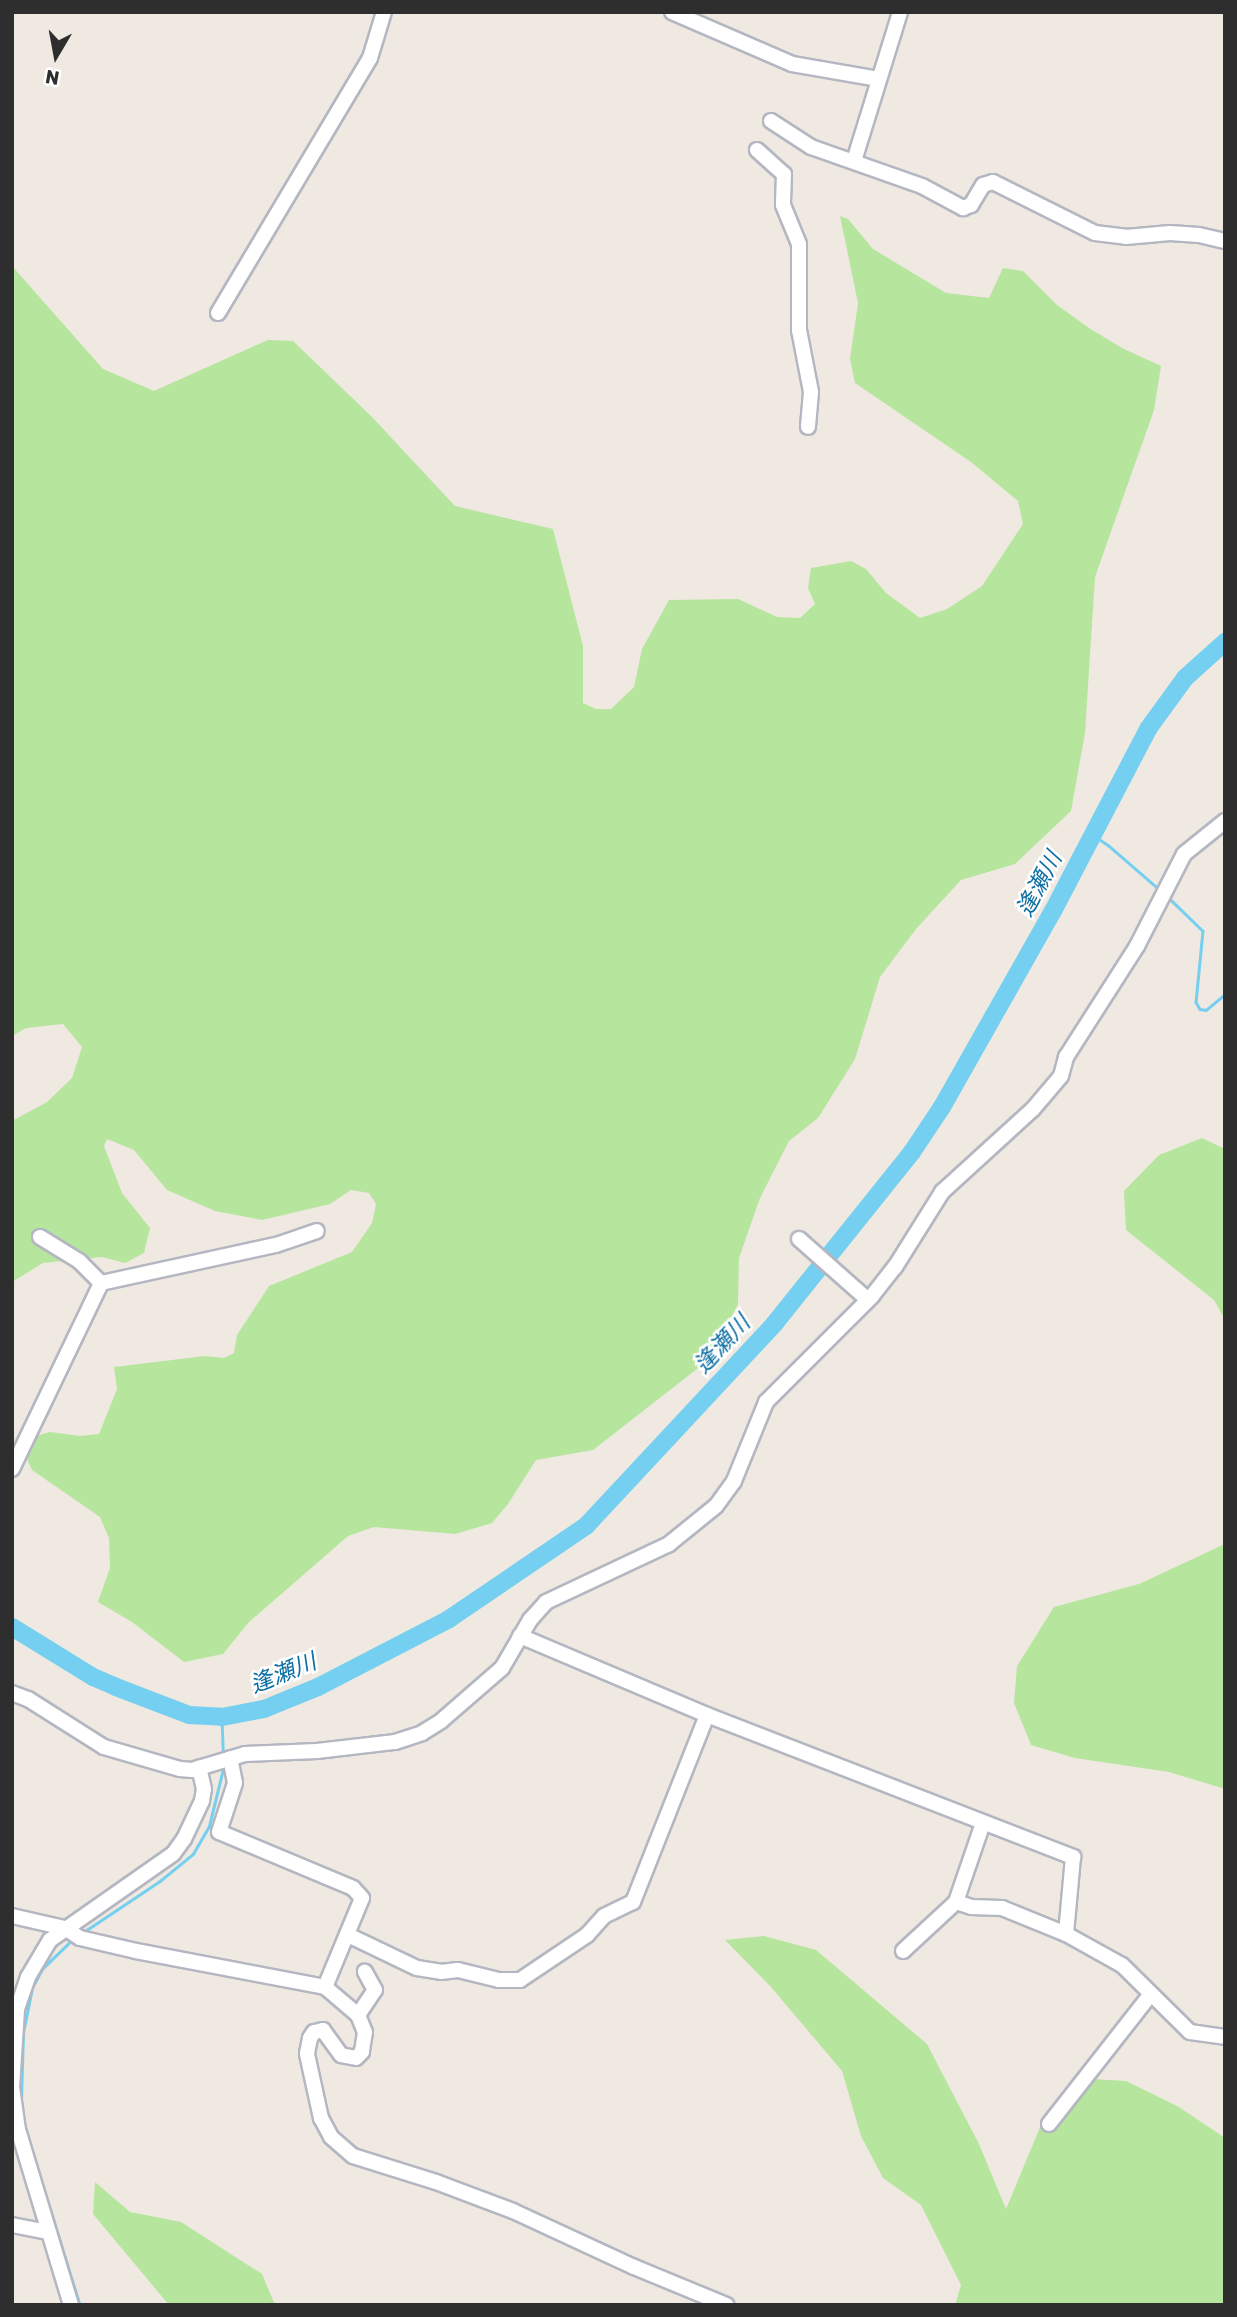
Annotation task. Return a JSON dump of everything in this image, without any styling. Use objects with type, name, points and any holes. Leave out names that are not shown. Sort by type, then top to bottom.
[{"type":"street","points":[[218,313],[370,58],[384,12]]},
{"type":"street","points":[[672,12],[792,64],[879,79]]},
{"type":"street","points":[[854,161],[900,12]]},
{"type":"street","points":[[771,121],[811,147],[922,186],[963,208],[971,205],[983,185],[993,182],[1095,233],[1126,237],[1170,233],[1199,235],[1225,241]]},
{"type":"street","points":[[757,150],[783,172],[783,205],[799,244],[799,331],[811,391],[808,427]]},
{"type":"street","points":[[12,1693],[28,1699],[104,1747],[180,1769],[246,1754],[317,1751],[395,1742],[422,1733],[486,1685],[502,1668],[520,1636],[546,1602],[669,1544],[703,1520],[734,1481],[766,1402],[869,1300],[895,1267],[942,1192],[1033,1110],[1061,1076],[1066,1057],[1137,946],[1184,854],[1225,821]]},
{"type":"street","points":[[101,1283],[276,1245],[317,1231]]},
{"type":"street","points":[[40,1237],[79,1261],[101,1283]]},
{"type":"street","points":[[799,1240],[869,1300]]},
{"type":"street","points":[[14,1460],[101,1283]]},
{"type":"street","points":[[520,1636],[707,1715],[1073,1857],[1066,1934]]},
{"type":"street","points":[[348,1935],[417,1968],[441,1972],[458,1970],[499,1980],[520,1980],[587,1935],[604,1916],[633,1902],[707,1715]]},
{"type":"street","points":[[71,2305],[18,2130],[12,2087],[17,2009],[22,1990],[50,1940],[72,1933],[173,1854],[191,1828],[204,1789],[217,1762]]},
{"type":"street","points":[[217,1762],[235,1783],[219,1832],[358,1892],[362,1900],[325,1987]]},
{"type":"street","points":[[903,1951],[956,1902],[983,1823]]},
{"type":"street","points":[[956,1902],[971,1907],[1002,1908],[1066,1934],[1122,1965],[1190,2032],[1225,2037]]},
{"type":"street","points":[[12,1916],[72,1933],[325,1987],[358,2015],[365,2032],[362,2052],[356,2058],[341,2055],[323,2030],[314,2032],[307,2054],[321,2118],[331,2137],[353,2156],[426,2178],[513,2211],[634,2267],[726,2305]]},
{"type":"street","points":[[358,2015],[375,1990],[365,1972]]},
{"type":"street","points":[[1049,2124],[1151,1994]]},
{"type":"street","points":[[12,2225],[48,2232]]},
{"type":"green space","points":[[840,216],[848,219],[873,249],[946,293],[989,298],[1003,268],[1023,271],[1057,305],[1089,328],[1122,348],[1161,366],[1154,410],[1095,577],[1085,733],[1071,811],[1015,864],[961,880],[916,929],[880,977],[855,1059],[818,1118],[789,1141],[760,1198],[739,1258],[738,1304],[711,1358],[593,1450],[536,1460],[508,1504],[492,1523],[455,1534],[374,1527],[348,1536],[249,1622],[223,1654],[184,1662],[132,1622],[98,1602],[110,1568],[109,1538],[100,1517],[32,1470],[26,1457],[32,1437],[50,1432],[80,1436],[99,1434],[117,1389],[114,1367],[205,1356],[224,1358],[234,1353],[237,1335],[269,1286],[352,1252],[372,1223],[376,1204],[369,1193],[351,1190],[330,1204],[262,1220],[215,1211],[167,1190],[134,1150],[107,1139],[104,1146],[122,1193],[150,1228],[144,1253],[125,1263],[102,1257],[43,1263],[12,1282],[12,1121],[47,1102],[72,1078],[82,1047],[63,1024],[26,1028],[12,1036],[12,266],[103,369],[154,391],[268,340],[293,341],[372,417],[455,506],[553,529],[583,646],[583,703],[596,709],[611,709],[634,687],[642,649],[669,600],[738,599],[777,617],[800,618],[815,604],[808,588],[811,568],[851,561],[866,569],[886,593],[920,618],[947,609],[982,586],[1023,524],[1018,501],[971,462],[855,383],[850,359],[858,303]]},
{"type":"green space","points":[[1202,1138],[1225,1149],[1225,1320],[1214,1300],[1126,1230],[1124,1191],[1159,1155]]},
{"type":"green space","points":[[1225,1544],[1225,1789],[1169,1772],[1075,1758],[1031,1745],[1014,1703],[1017,1666],[1054,1607],[1139,1584]]},
{"type":"green space","points":[[764,1936],[816,1950],[927,2044],[979,2144],[1006,2209],[1041,2125],[1092,2079],[1126,2081],[1179,2107],[1225,2138],[1225,2305],[955,2305],[961,2285],[921,2205],[883,2178],[861,2136],[842,2071],[771,1987],[725,1940]]},
{"type":"green space","points":[[95,2182],[130,2212],[181,2222],[262,2274],[275,2305],[169,2305],[93,2214]]},
{"type":"waterway","name":"逢瀬川","points":[[12,1627],[93,1677],[116,1687],[189,1715],[222,1717],[264,1709],[318,1687],[449,1619],[586,1526],[775,1323],[912,1152],[942,1107],[1053,911],[1148,729],[1185,678],[1225,642]]},
{"type":"waterway","points":[[1093,835],[1159,889]]},
{"type":"waterway","points":[[1169,898],[1203,931],[1196,1002],[1200,1009],[1206,1010],[1225,994]]},
{"type":"waterway","points":[[222,1717],[223,1755]]},
{"type":"waterway","points":[[82,1933],[160,1881],[193,1854],[209,1826],[224,1765]]},
{"type":"waterway","points":[[21,2100],[23,2033],[32,1988],[42,1969],[73,1939]]},
{"type":"waterway","points":[[24,2124],[80,2305]]}]
